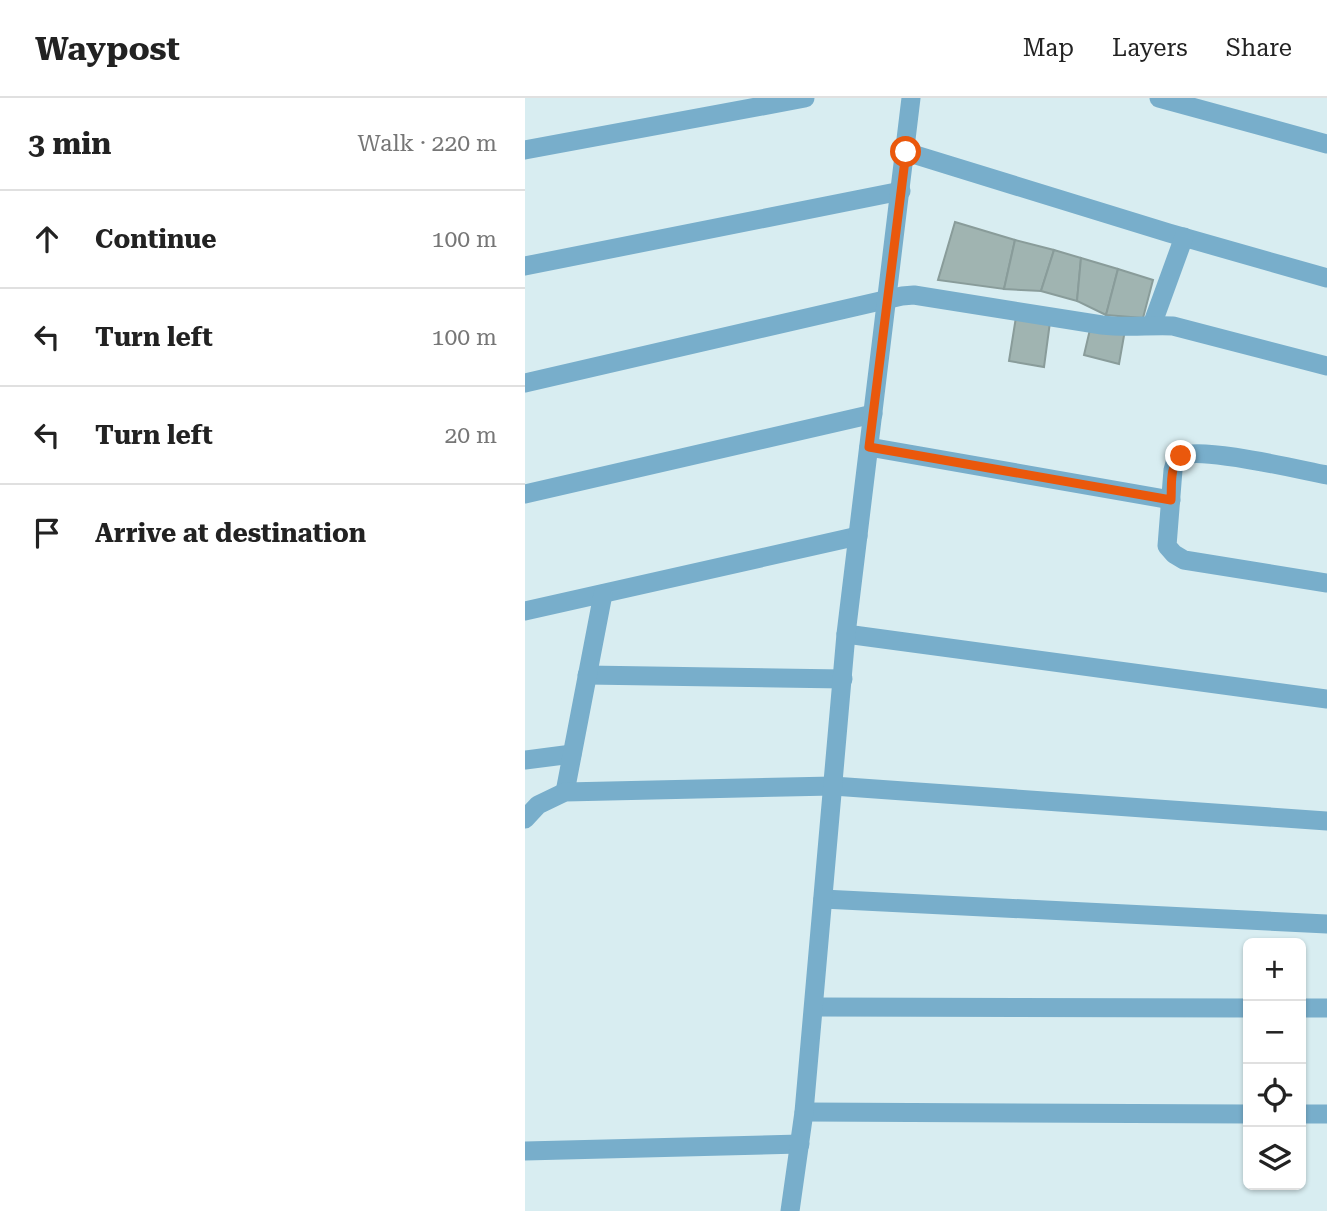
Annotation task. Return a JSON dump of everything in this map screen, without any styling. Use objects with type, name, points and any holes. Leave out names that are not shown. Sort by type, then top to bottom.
[{"type":"street","points":[[525,150],[805,98]]},
{"type":"street","points":[[790,1211],[804,1112],[846,634],[911,98]]},
{"type":"street","points":[[1159,98],[1327,144]]},
{"type":"street","points":[[906,152],[1327,278]]},
{"type":"street","points":[[525,266],[901,191]]},
{"type":"street","points":[[1152,325],[1184,237]]},
{"type":"street","points":[[525,383],[914,295],[1125,328],[1173,326],[1327,366]]},
{"type":"street","points":[[525,494],[873,414]]},
{"type":"street","points":[[869,447],[1171,500]]},
{"type":"street","points":[[1327,475],[1202,453],[1181,456],[1175,461],[1173,470],[1167,546],[1184,560],[1327,583]]},
{"type":"street","points":[[525,611],[858,536]]},
{"type":"street","points":[[565,792],[603,594]]},
{"type":"street","points":[[846,634],[1327,699]]},
{"type":"street","points":[[587,675],[842,679]]},
{"type":"street","points":[[525,760],[572,754]]},
{"type":"street","points":[[525,819],[538,805],[565,792],[833,786],[1327,821]]},
{"type":"street","points":[[823,900],[1327,924]]},
{"type":"street","points":[[814,1007],[1243,1008]]},
{"type":"street","points":[[1306,1008],[1327,1008]]},
{"type":"street","points":[[804,1112],[1243,1114]]},
{"type":"street","points":[[1306,1114],[1327,1114]]},
{"type":"street","points":[[525,1151],[800,1144]]},
{"type":"building","points":[[955,222],[1015,240],[1004,289],[938,280]]},
{"type":"building","points":[[1015,240],[1054,250],[1041,291],[1004,289]]},
{"type":"building","points":[[1054,250],[1081,258],[1077,301],[1041,291]]},
{"type":"building","points":[[1081,258],[1118,269],[1106,315],[1077,301]]},
{"type":"building","points":[[1118,269],[1153,280],[1143,318],[1106,315]]},
{"type":"building","points":[[1016,317],[1050,322],[1044,367],[1009,361]]},
{"type":"building","points":[[1091,325],[1125,330],[1119,364],[1084,355]]},
{"type":"route","points":[[906,152],[869,447],[1171,500],[1175,461],[1181,456]]}]
